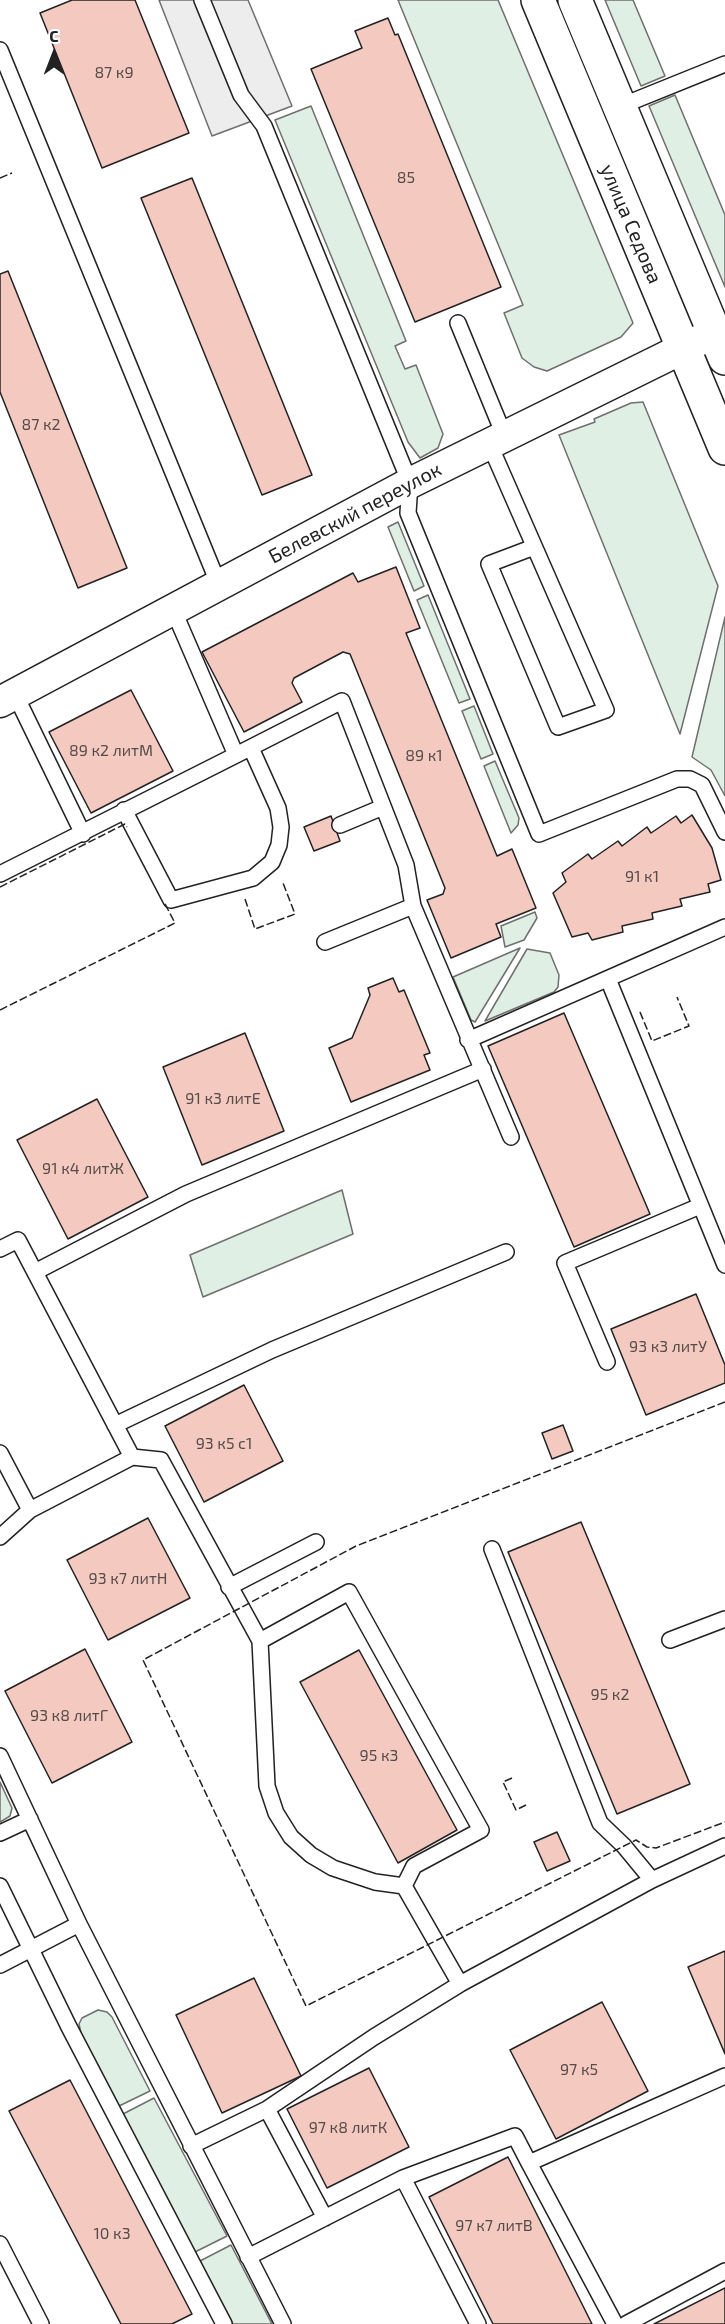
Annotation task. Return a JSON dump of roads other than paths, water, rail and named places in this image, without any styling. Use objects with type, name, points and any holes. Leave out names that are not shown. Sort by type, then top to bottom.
[{"type":"main road","name":"улица Седова","points":[[538,0],[725,448]]},
{"type":"main road","name":"улица Седова","points":[[576,0],[720,345]]},
{"type":"street","name":"Белевский переулок","points":[[7,698],[496,439],[683,347],[720,345]]},
{"type":"lane","points":[[202,0],[241,95],[264,126],[410,483],[408,513],[539,834],[677,779],[690,778],[702,785],[725,832]]},
{"type":"lane","points":[[0,50],[219,585]]},
{"type":"lane","points":[[588,120],[725,64]]},
{"type":"lane","points":[[458,323],[534,547],[606,710],[558,727],[489,564],[534,547]]},
{"type":"lane","points":[[173,609],[236,755]]},
{"type":"lane","points":[[7,698],[83,834]]},
{"type":"lane","points":[[0,874],[342,702],[406,865],[413,906],[511,1137]]},
{"type":"lane","points":[[124,810],[171,900],[254,878],[272,862],[279,845],[281,827],[278,808],[251,748]]},
{"type":"lane","points":[[340,825],[383,807]]},
{"type":"lane","points":[[325,942],[413,906]]},
{"type":"lane","points":[[468,1040],[725,927]]},
{"type":"lane","points":[[608,979],[725,1265]]},
{"type":"lane","points":[[35,1272],[186,1194],[483,1070]]},
{"type":"lane","points":[[607,1362],[565,1263],[700,1206]]},
{"type":"lane","points":[[0,1249],[18,1240],[132,1457]]},
{"type":"lane","points":[[115,1425],[272,1350],[506,1252]]},
{"type":"lane","points":[[0,1453],[30,1510]]},
{"type":"lane","points":[[0,1537],[30,1510],[132,1457],[161,1460],[260,1641],[267,1786],[276,1813],[291,1837],[311,1855],[333,1868],[375,1882],[404,1886]]},
{"type":"lane","points":[[229,1587],[316,1542]]},
{"type":"lane","points":[[492,1549],[600,1823],[624,1846],[652,1880]]},
{"type":"lane","points":[[260,1641],[349,1592],[481,1830],[414,1866],[404,1886]]},
{"type":"lane","points":[[670,1640],[725,1619]]},
{"type":"lane","points":[[0,1756],[79,1924],[283,2324]]},
{"type":"lane","points":[[0,1833],[30,1819]]},
{"type":"lane","points":[[191,2146],[267,2109],[374,2037],[460,1984],[652,1880],[725,1846]]},
{"type":"lane","points":[[0,1886],[224,2324]]},
{"type":"lane","points":[[404,1886],[460,1984]]},
{"type":"lane","points":[[0,1965],[79,1924]]},
{"type":"lane","points":[[529,2163],[725,2076]]},
{"type":"lane","points":[[267,2109],[325,2218]]},
{"type":"lane","points":[[248,2257],[403,2178],[515,2136],[615,2324]]},
{"type":"lane","points":[[403,2178],[478,2324]]},
{"type":"lane","points":[[0,2244],[41,2324]]},
{"type":"lane","points":[[626,2324],[725,2271]]}]
